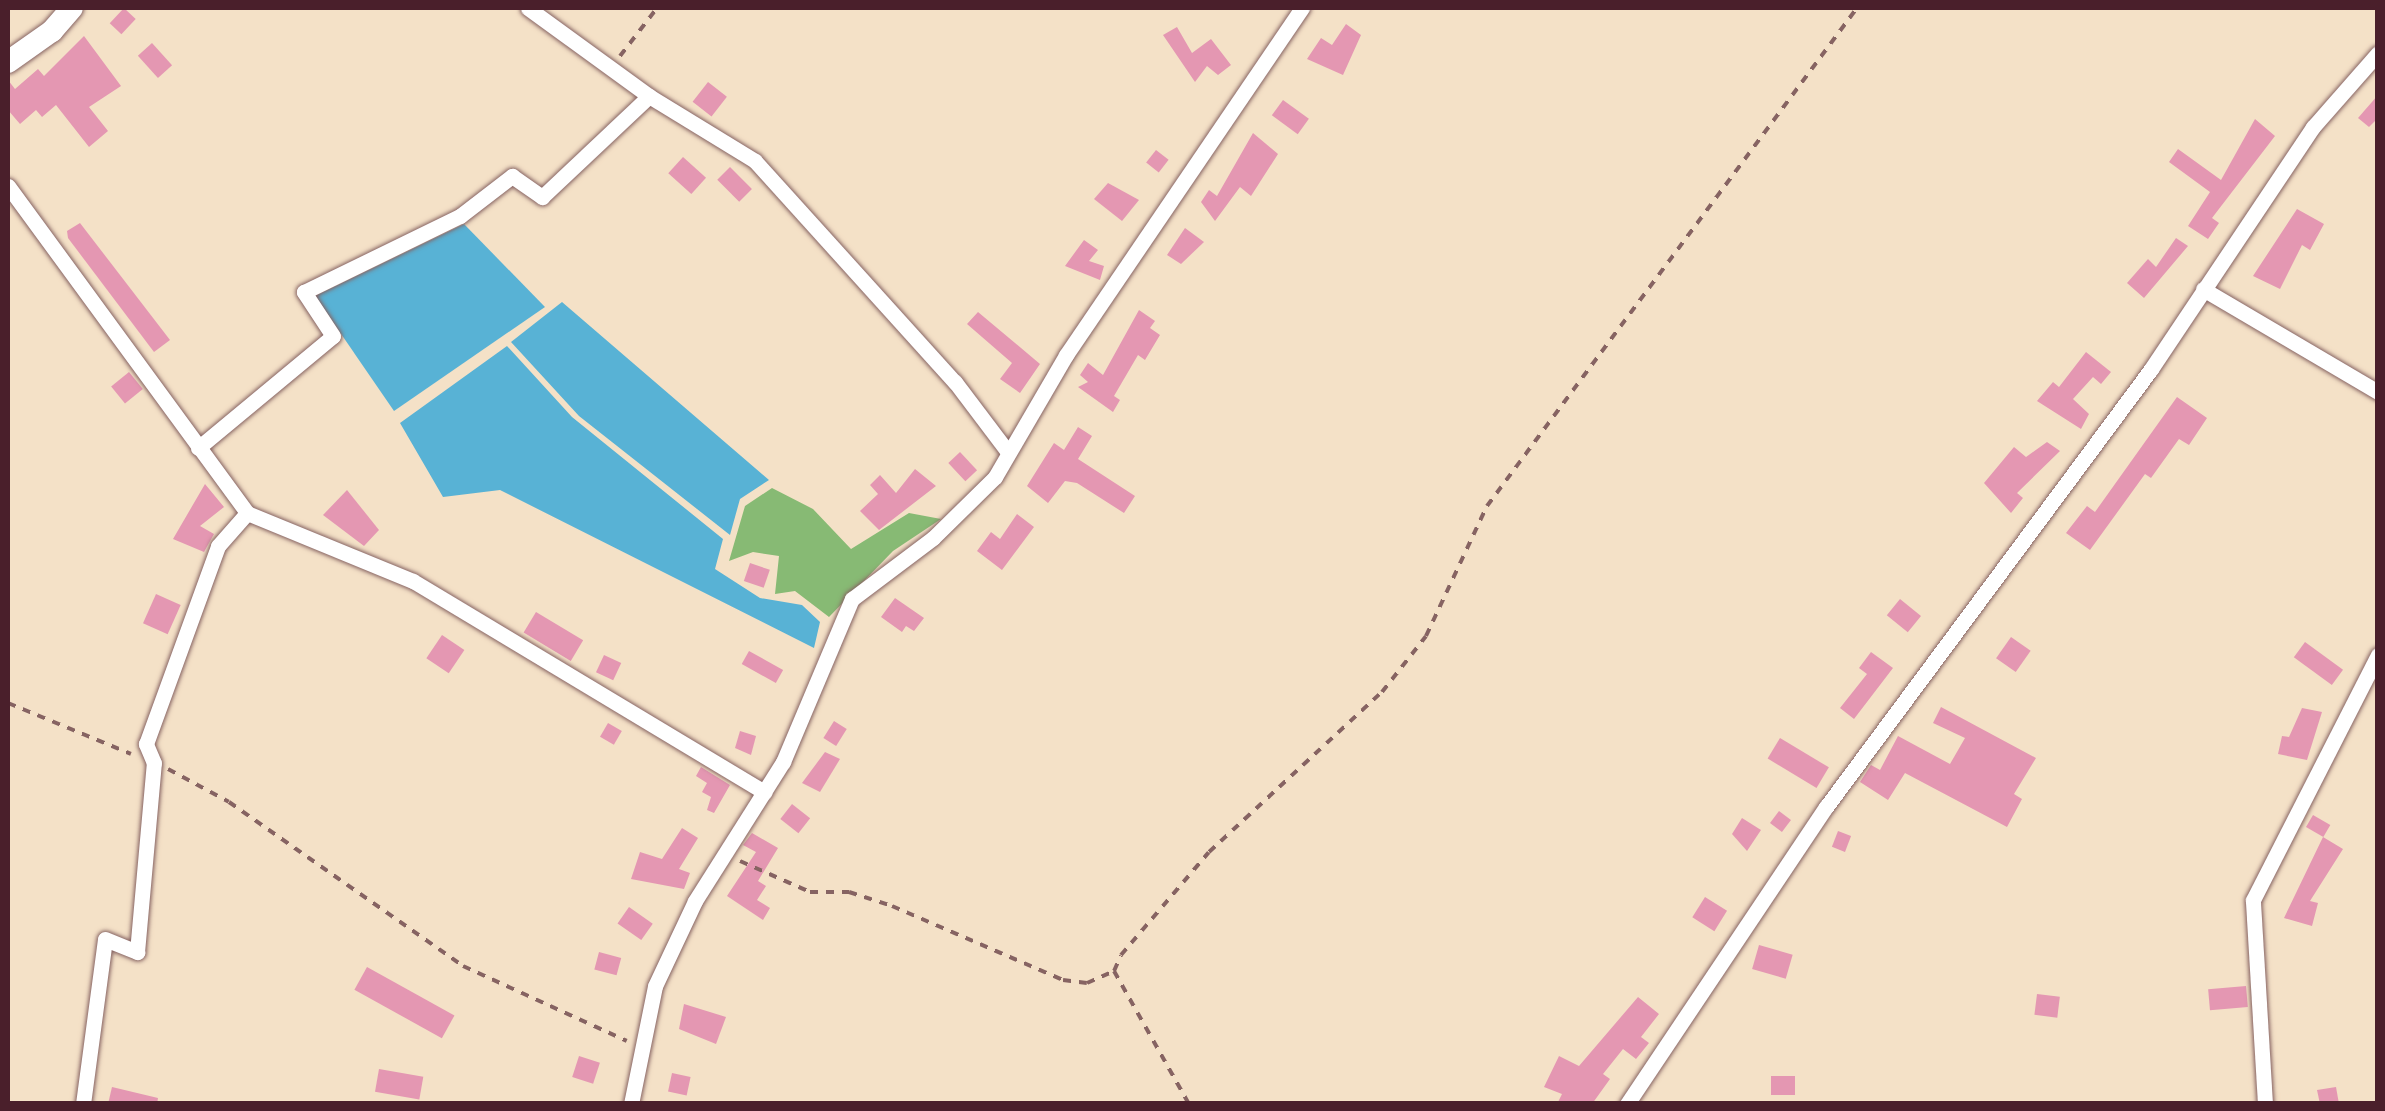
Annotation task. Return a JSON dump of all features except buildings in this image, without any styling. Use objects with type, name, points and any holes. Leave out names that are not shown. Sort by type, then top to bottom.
[{"type":"street","points":[[8,62],[52,31],[72,8]]},
{"type":"street","points":[[528,8],[649,96],[755,161],[956,382],[1008,452]]},
{"type":"street","points":[[631,1104],[655,986],[723,855],[783,762],[852,600],[933,538],[995,477],[1302,8]]},
{"type":"street","points":[[1627,1104],[1826,808],[1991,590],[2313,127],[2378,53]]},
{"type":"street","points":[[198,448],[333,336],[304,292],[460,216],[512,176],[542,197],[649,96]]},
{"type":"street","points":[[8,186],[247,514],[412,581],[764,792]]},
{"type":"street","points":[[2203,289],[2378,392]]},
{"type":"street","points":[[83,1104],[106,939],[136,952],[154,763],[146,744],[218,546],[247,514]]},
{"type":"street","points":[[2266,1104],[2254,900],[2378,655]]},
{"type":"path","points":[[611,68],[657,8]]},
{"type":"path","points":[[723,855],[810,892],[848,892],[892,906],[1063,980],[1087,983],[1114,972],[1121,955],[1209,852],[1382,692],[1426,636],[1487,506],[1856,8]]},
{"type":"path","points":[[8,702],[154,763],[230,802],[463,966],[640,1047]]},
{"type":"path","points":[[1114,972],[1189,1104]]},
{"type":"green space","points":[[772,488],[813,509],[851,549],[909,513],[941,519],[893,551],[829,617],[795,591],[775,594],[779,556],[753,552],[729,561],[745,506]]},
{"type":"water","points":[[464,224],[545,307],[394,411],[315,296]]},
{"type":"water","points":[[562,302],[769,480],[740,499],[730,535],[579,416],[511,342]]},
{"type":"water","points":[[507,346],[572,417],[723,539],[715,569],[760,598],[802,605],[820,622],[814,648],[500,490],[443,497],[400,423]]}]
